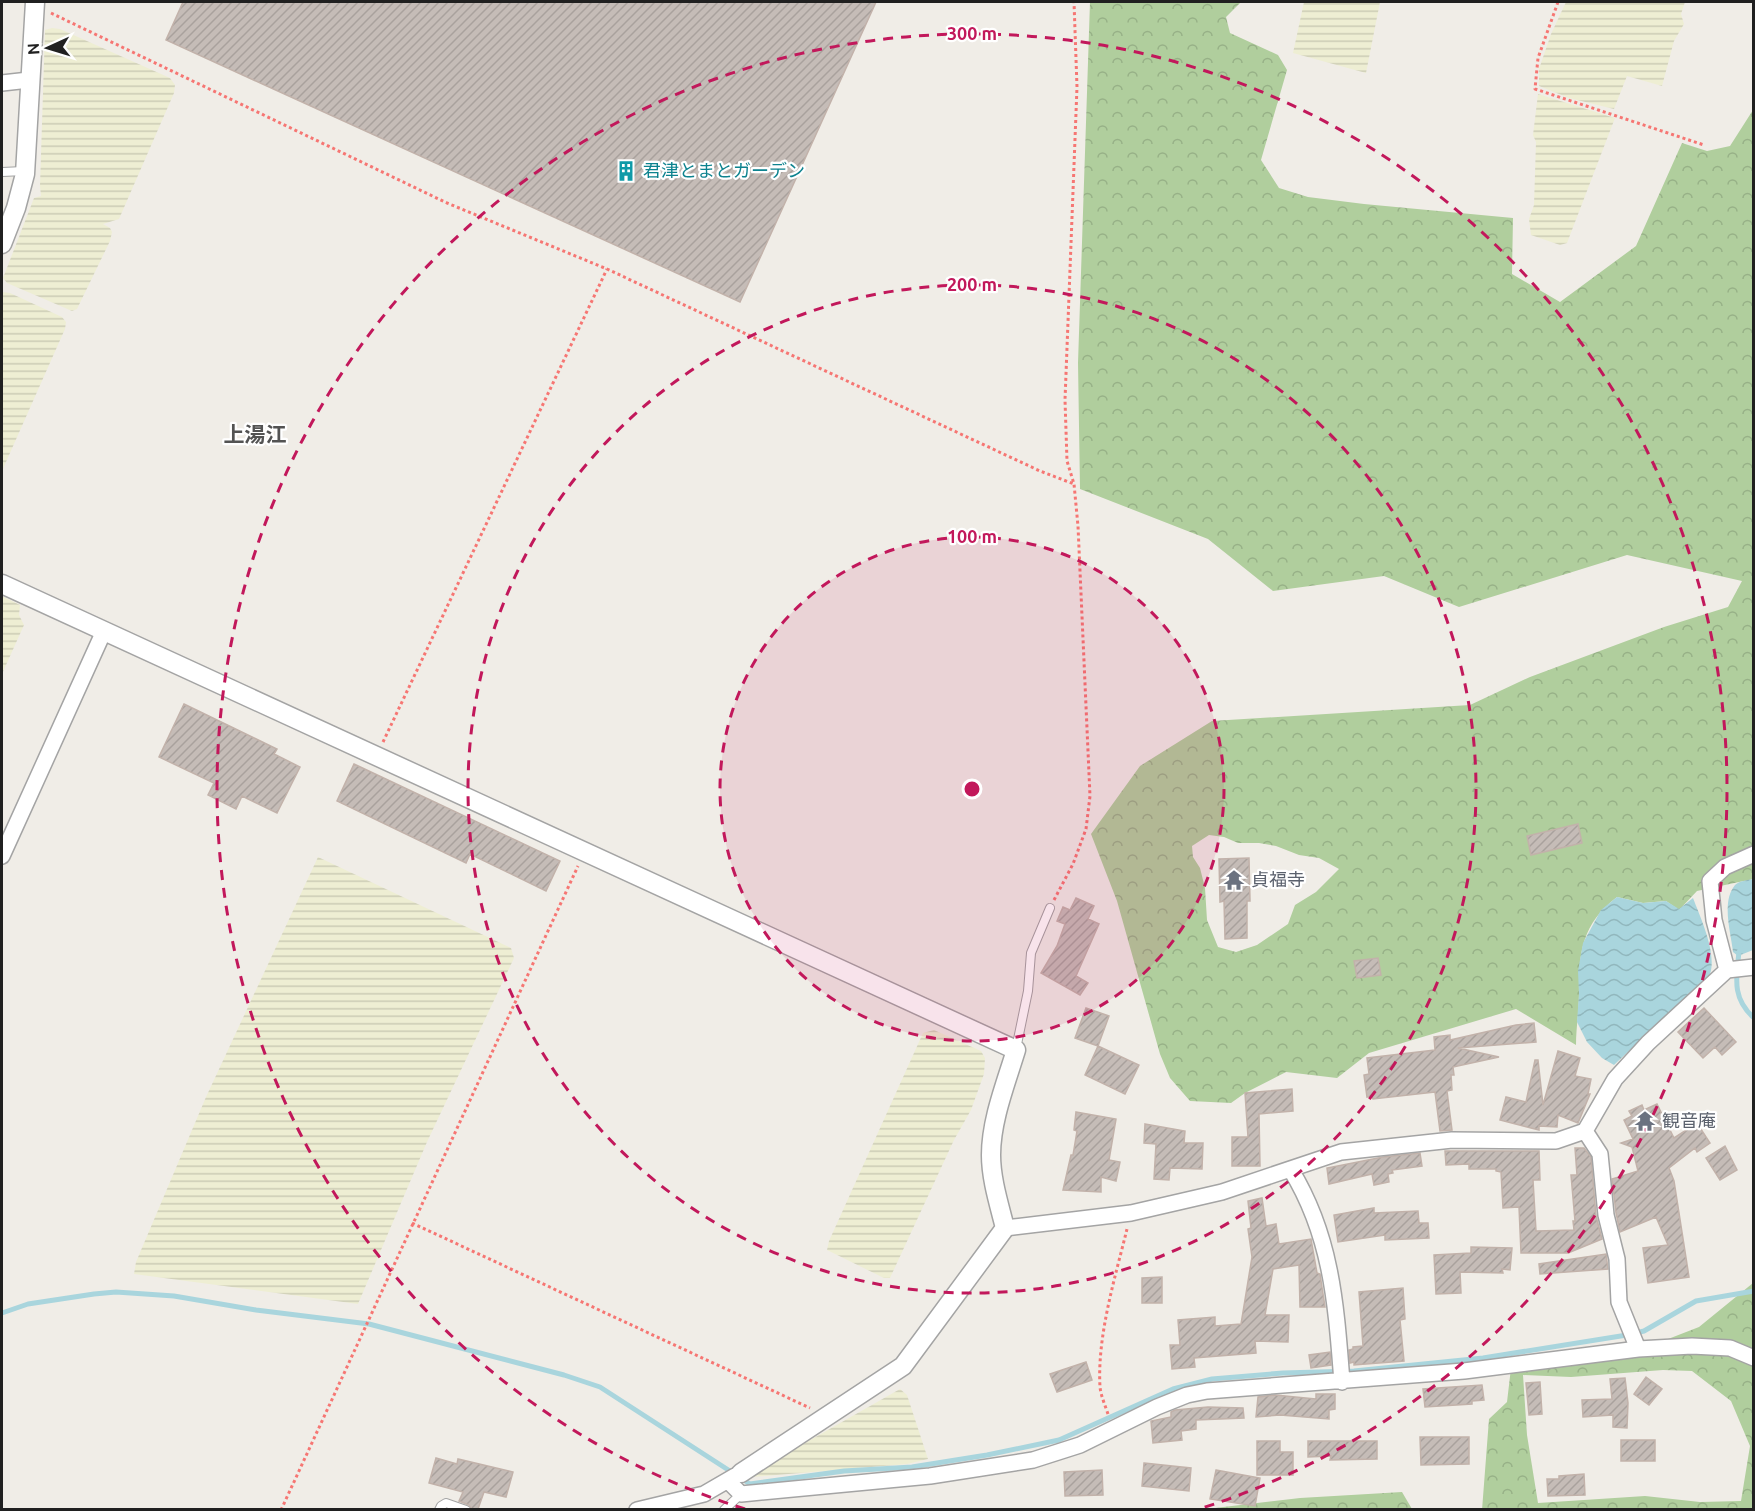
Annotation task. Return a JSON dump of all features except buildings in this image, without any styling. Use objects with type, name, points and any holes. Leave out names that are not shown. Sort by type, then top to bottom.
[{"type":"street","points":[[2,244],[16,208],[25,171],[29,131],[31,2]]},
{"type":"street","points":[[2,83],[29,80]]},
{"type":"street","points":[[2,584],[1016,1050],[995,1122],[990,1154],[996,1196],[1005,1227]]},
{"type":"street","points":[[2,856],[104,631]]},
{"type":"street","points":[[637,1509],[704,1494],[734,1477],[903,1366],[1005,1227],[1131,1213],[1222,1192],[1341,1152],[1452,1140],[1556,1141],[1585,1131],[1615,1079],[1648,1043],[1741,969],[1714,920],[1710,881],[1725,867],[1754,854]]},
{"type":"street","points":[[1585,1131],[1600,1154],[1606,1215],[1617,1259],[1619,1302],[1633,1338]]},
{"type":"street","points":[[1291,1170],[1306,1194],[1332,1274],[1341,1375]]},
{"type":"street","points":[[734,1477],[741,1494],[930,1476],[1033,1460],[1080,1445],[1114,1427],[1187,1395],[1207,1391],[1341,1375],[1464,1371],[1633,1338],[1692,1346],[1730,1348],[1754,1358]]},
{"type":"lane","points":[[2,172],[25,171]]},
{"type":"lane","points":[[1016,1050],[1028,991],[1031,953],[1050,908]]},
{"type":"lane","points":[[724,1509],[741,1494]]},
{"type":"lane","points":[[439,1509],[443,1503],[446,1503],[466,1509]]},
{"type":"path","points":[[31,2],[447,203],[607,269],[1010,457],[1074,484]]},
{"type":"path","points":[[1050,908],[1073,864],[1086,829],[1090,796],[1078,526],[1074,484],[1068,461],[1065,400],[1077,87],[1074,2]]},
{"type":"path","points":[[1558,2],[1538,58],[1535,89],[1704,145]]},
{"type":"path","points":[[377,755],[607,269]]},
{"type":"path","points":[[281,1509],[585,851]]},
{"type":"path","points":[[1108,1414],[1100,1389],[1100,1369],[1106,1321],[1131,1213]]},
{"type":"path","points":[[412,1223],[828,1416]]},
{"type":"green space","points":[[1090,2],[1241,2],[1226,17],[1230,33],[1278,55],[1287,70],[1261,160],[1279,188],[1308,197],[1513,218],[1512,274],[1560,302],[1636,246],[1682,143],[1707,151],[1730,146],[1753,110],[1753,879],[1697,891],[1679,910],[1666,901],[1643,903],[1617,897],[1605,907],[1590,928],[1582,951],[1576,1045],[1516,1009],[1369,1053],[1337,1078],[1286,1072],[1245,1093],[1231,1103],[1190,1101],[1170,1078],[1160,1054],[1117,901],[1091,834],[1140,766],[1212,721],[1470,705],[1530,677],[1664,627],[1728,607],[1742,581],[1627,555],[1459,607],[1384,576],[1273,591],[1208,539],[1080,489],[1078,363]],"holes":[[[1209,835],[1224,837],[1238,843],[1276,846],[1299,855],[1319,858],[1339,869],[1316,892],[1295,905],[1288,924],[1257,945],[1236,952],[1218,947],[1207,920],[1205,888],[1200,868],[1193,857],[1192,846]]]},
{"type":"green space","points":[[1304,2],[1380,2],[1366,73],[1293,53]]},
{"type":"green space","points":[[1566,2],[1685,2],[1681,14],[1684,24],[1674,41],[1662,86],[1627,76],[1614,109],[1569,98],[1539,86],[1539,69],[1551,34]]},
{"type":"green space","points":[[60,29],[170,78],[175,85],[174,93],[119,219],[103,224],[112,232],[110,241],[77,309],[72,311],[7,283],[3,278],[34,198],[41,196],[45,30]]},
{"type":"green space","points":[[1538,94],[1615,118],[1567,243],[1560,245],[1531,235],[1529,219],[1534,205],[1536,142],[1533,135]]},
{"type":"green space","points":[[2,292],[10,293],[62,317],[66,322],[65,329],[2,471]]},
{"type":"green space","points":[[2,596],[20,605],[19,615],[24,625],[2,674]]},
{"type":"green space","points":[[318,857],[511,948],[514,958],[427,1142],[358,1304],[134,1274],[136,1262],[206,1097]]},
{"type":"green space","points":[[934,1030],[981,1051],[985,1058],[984,1074],[971,1110],[954,1140],[890,1278],[884,1278],[827,1250],[829,1241],[923,1033]]},
{"type":"green space","points":[[1753,1283],[1753,1509],[1482,1510],[1489,1419],[1507,1402],[1511,1368],[1614,1360],[1699,1327]],"holes":[[[1663,1370],[1692,1371],[1731,1401],[1750,1446],[1741,1501],[1700,1502],[1645,1496],[1538,1503],[1527,1435],[1523,1375],[1571,1377]]]},
{"type":"green space","points":[[900,1389],[907,1395],[928,1459],[907,1464],[752,1477],[805,1443]]},
{"type":"green space","points":[[1402,1492],[1412,1509],[1198,1510],[1300,1498]]},
{"type":"water","points":[[1753,879],[1753,950],[1738,956],[1733,952],[1728,900],[1735,885]]},
{"type":"water","points":[[1617,897],[1643,903],[1666,901],[1679,909],[1693,898],[1710,946],[1712,966],[1710,974],[1614,1065],[1602,1058],[1587,1042],[1577,1022],[1578,971],[1583,943],[1601,910]]},
{"type":"waterway","points":[[1754,943],[1739,952],[1737,979],[1737,988],[1742,1003],[1754,1018]]},
{"type":"waterway","points":[[2,1313],[28,1304],[116,1292],[174,1296],[256,1310],[369,1324],[564,1375],[600,1387],[750,1484],[844,1471],[912,1467],[1059,1440],[1173,1389],[1212,1379],[1283,1373],[1354,1371],[1483,1358],[1627,1335],[1644,1331],[1696,1301],[1754,1291]]},
{"type":"place","name":"君津とまとガーデン","points":[[626,171]]},
{"type":"place","name":"貞福寺","points":[[1234,880]]},
{"type":"place","name":"観音庵","points":[[1645,1121]]},
{"type":"district","name":"上湯江","points":[[255,435]]}]
